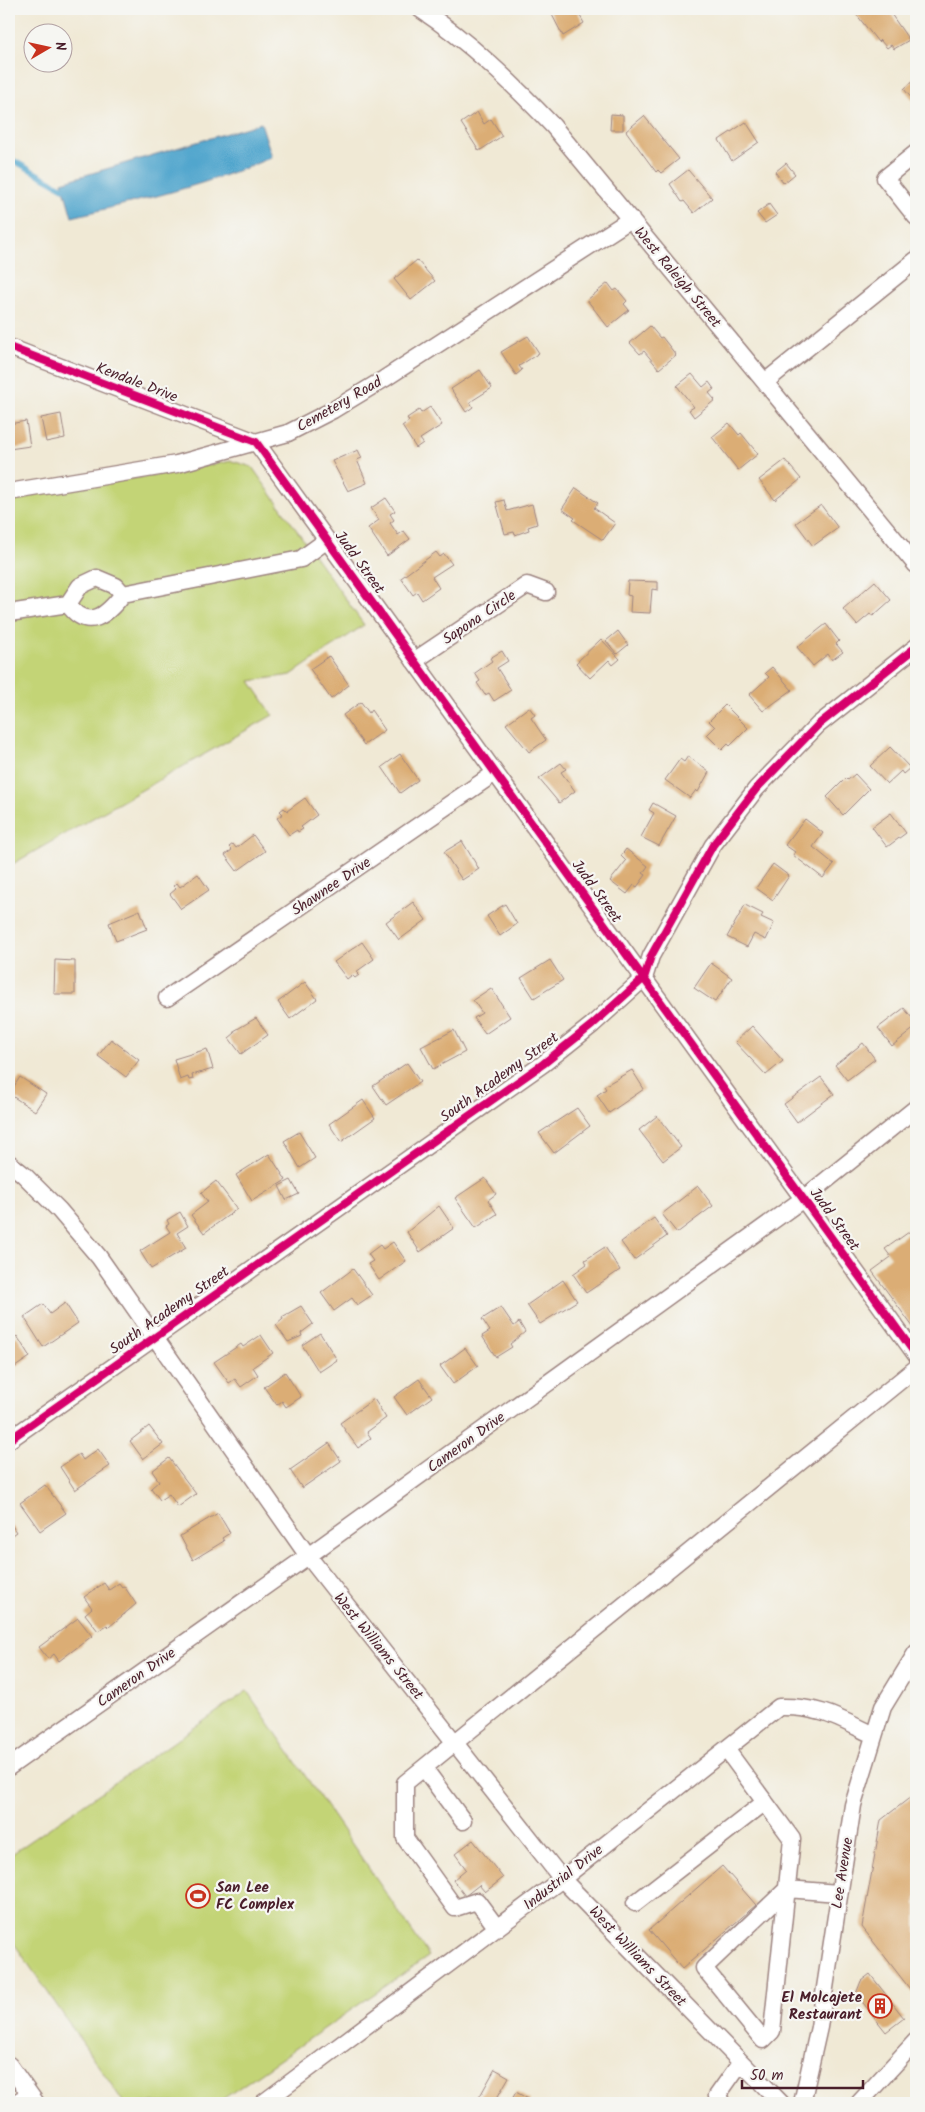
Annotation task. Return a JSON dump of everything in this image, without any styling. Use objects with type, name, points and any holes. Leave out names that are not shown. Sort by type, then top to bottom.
[{"type":"street","name":"West Raleigh Street","points":[[420,9],[447,27],[503,74],[553,126],[916,565]]},
{"type":"street","points":[[916,153],[885,178],[916,217]]},
{"type":"street","name":"Cemetery Road","points":[[9,492],[177,464],[288,433],[332,410],[630,219]]},
{"type":"street","points":[[765,382],[916,260]]},
{"type":"street","name":"Kendale Drive","points":[[9,347],[256,442]]},
{"type":"street","name":"Judd Street","points":[[256,442],[916,1355]]},
{"type":"street","points":[[68,604],[75,614],[93,619],[103,616],[123,594],[301,559],[327,540]]},
{"type":"street","points":[[9,613],[68,604],[80,586],[97,578],[116,586],[123,594]]},
{"type":"street","name":"Sapona Circle","points":[[414,661],[526,585],[546,592]]},
{"type":"street","points":[[644,978],[650,956],[713,845],[756,789],[818,725],[916,647]]},
{"type":"street","name":"Shawnee Drive","points":[[167,998],[495,773]]},
{"type":"street","name":"South Academy Street","points":[[9,1440],[543,1064],[592,1025],[644,978]]},
{"type":"street","name":"Cameron Drive","points":[[9,1767],[308,1556],[803,1199],[916,1108]]},
{"type":"street","name":"West Williams Street","points":[[9,1163],[23,1174],[59,1210],[88,1243],[156,1335],[308,1556],[562,1879],[781,2103]]},
{"type":"street","points":[[497,1928],[477,1901],[456,1908],[405,1838],[405,1782],[916,1368]]},
{"type":"street","name":"Lee Avenue","points":[[802,2103],[819,2027],[838,1893],[853,1805],[883,1707],[916,1654]]},
{"type":"street","name":"Industrial Drive","points":[[262,2103],[562,1879],[779,1707],[801,1706],[824,1711],[873,1735]]},
{"type":"street","points":[[726,1749],[792,1840],[787,1889],[772,2031],[763,2040],[704,1968],[787,1889],[838,1893]]},
{"type":"street","points":[[424,1768],[463,1821]]},
{"type":"street","points":[[635,1903],[765,1802]]},
{"type":"street","points":[[859,2103],[916,2041]]},
{"type":"street","points":[[722,2103],[717,2096],[741,2062]]},
{"type":"street","points":[[9,2065],[33,2099],[15,2103]]},
{"type":"green space","points":[[232,461],[252,467],[364,625],[291,675],[250,681],[273,715],[9,866],[9,498]]},
{"type":"green space","name":"San Lee FC Complex","points":[[247,1691],[429,1956],[217,2103],[124,2103],[9,1936],[9,1856]]},
{"type":"water","points":[[261,123],[272,157],[198,184],[72,217],[62,182]]},
{"type":"building","points":[[549,9],[576,9],[584,23],[563,36]]},
{"type":"building","points":[[863,9],[883,9],[889,15],[891,14],[909,40],[894,49],[891,45],[887,48],[880,40],[878,42],[856,14]]},
{"type":"building","points":[[916,78],[916,104],[904,89]]},
{"type":"building","points":[[477,112],[484,124],[491,119],[502,136],[479,151],[461,123]]},
{"type":"building","points":[[611,114],[623,115],[623,130],[610,130]]},
{"type":"building","points":[[644,116],[679,159],[661,173],[658,170],[656,172],[626,131]]},
{"type":"building","points":[[746,122],[759,142],[732,161],[719,140]]},
{"type":"building","points":[[786,163],[795,174],[784,183],[775,172]]},
{"type":"building","points":[[688,170],[712,198],[694,213],[684,201],[682,202],[670,184]]},
{"type":"building","points":[[769,204],[777,215],[765,223],[757,213]]},
{"type":"building","points":[[417,260],[435,281],[411,300],[394,279]]},
{"type":"building","points":[[608,283],[614,291],[617,289],[627,301],[624,304],[629,310],[608,327],[587,300]]},
{"type":"building","points":[[650,326],[660,338],[662,337],[676,355],[659,369],[644,351],[640,354],[630,343]]},
{"type":"building","points":[[528,336],[539,353],[519,366],[522,370],[516,375],[501,352]]},
{"type":"building","points":[[480,370],[492,388],[470,402],[473,407],[466,412],[451,389]]},
{"type":"building","points":[[692,374],[703,387],[709,382],[714,389],[709,393],[715,400],[694,417],[689,410],[694,407],[677,386]]},
{"type":"building","points":[[430,407],[442,425],[420,439],[423,443],[416,448],[402,426],[409,421],[407,418],[419,410],[421,413]]},
{"type":"building","points":[[61,414],[65,438],[46,442],[41,418]]},
{"type":"building","points":[[26,421],[30,446],[9,449],[9,424]]},
{"type":"building","points":[[729,423],[739,435],[741,433],[758,454],[738,470],[712,437]]},
{"type":"building","points":[[358,450],[362,458],[357,460],[367,483],[348,491],[332,461]]},
{"type":"building","points":[[785,460],[801,479],[775,500],[759,480]]},
{"type":"building","points":[[576,488],[598,503],[594,508],[615,523],[603,540],[573,520],[575,518],[562,509]]},
{"type":"building","points":[[386,498],[395,511],[390,514],[394,520],[390,523],[398,535],[404,531],[410,539],[387,556],[368,528],[379,520],[371,508]]},
{"type":"building","points":[[504,500],[507,511],[532,504],[537,524],[528,527],[529,530],[515,535],[514,532],[505,534],[496,502]]},
{"type":"building","points":[[821,505],[838,528],[813,546],[796,523]]},
{"type":"building","points":[[436,552],[440,557],[444,554],[452,564],[432,577],[439,588],[422,600],[417,592],[413,595],[401,578]]},
{"type":"building","points":[[628,581],[658,582],[658,590],[652,589],[650,613],[630,612],[631,596],[627,595]]},
{"type":"building","points":[[875,581],[891,600],[873,616],[870,614],[857,625],[843,609]]},
{"type":"building","points":[[826,624],[839,641],[836,644],[843,652],[832,660],[828,654],[813,666],[797,647]]},
{"type":"building","points":[[618,631],[628,645],[617,654],[606,641]]},
{"type":"building","points":[[601,639],[620,659],[613,665],[609,660],[590,678],[576,663]]},
{"type":"building","points":[[502,651],[508,661],[497,668],[511,690],[494,701],[489,693],[485,695],[477,683],[480,681],[475,673],[492,661],[490,658]]},
{"type":"building","points":[[329,656],[349,685],[331,699],[310,669]]},
{"type":"building","points":[[772,667],[792,690],[763,711],[749,695],[769,677],[765,673]]},
{"type":"building","points":[[361,702],[369,713],[371,710],[385,730],[364,745],[343,715]]},
{"type":"building","points":[[725,705],[748,728],[730,746],[728,744],[722,750],[707,735],[715,727],[709,721]]},
{"type":"building","points":[[529,707],[535,715],[531,718],[546,740],[529,752],[506,724]]},
{"type":"building","points":[[890,747],[910,768],[903,774],[901,771],[887,784],[870,766]]},
{"type":"building","points":[[400,754],[418,780],[400,793],[382,767]]},
{"type":"building","points":[[688,756],[709,772],[698,792],[696,790],[690,798],[665,780],[680,759],[684,762]]},
{"type":"building","points":[[561,763],[566,769],[561,772],[575,791],[559,803],[539,779]]},
{"type":"building","points":[[855,774],[869,789],[843,815],[827,797],[846,778],[848,780]]},
{"type":"building","points":[[305,798],[317,815],[301,827],[303,829],[289,835],[277,818],[283,814],[280,811],[284,808],[287,811]]},
{"type":"building","points":[[653,803],[676,816],[659,846],[641,837],[654,813],[649,810]]},
{"type":"building","points":[[891,813],[906,833],[887,847],[872,827]]},
{"type":"building","points":[[805,819],[823,833],[813,847],[834,864],[823,878],[793,855],[795,852],[785,845]]},
{"type":"building","points":[[253,835],[265,851],[237,871],[225,855],[232,850],[229,847],[233,844],[236,848]]},
{"type":"building","points":[[462,841],[479,869],[462,880],[444,852]]},
{"type":"building","points":[[626,849],[648,866],[643,873],[646,875],[637,887],[634,885],[627,894],[610,881],[626,861],[621,856]]},
{"type":"building","points":[[773,864],[789,876],[773,900],[756,888]]},
{"type":"building","points":[[198,874],[209,890],[181,909],[170,894],[176,889],[173,886],[177,883],[180,887]]},
{"type":"building","points":[[413,902],[426,920],[399,940],[386,922]]},
{"type":"building","points":[[505,904],[517,924],[500,936],[487,916]]},
{"type":"building","points":[[745,905],[763,914],[761,917],[774,923],[766,940],[754,934],[747,947],[727,937]]},
{"type":"building","points":[[140,910],[147,929],[116,941],[109,923]]},
{"type":"building","points":[[362,942],[374,959],[356,972],[359,975],[355,978],[352,975],[347,979],[334,962]]},
{"type":"building","points":[[55,960],[75,961],[75,994],[54,994]]},
{"type":"building","points":[[550,960],[563,980],[534,998],[521,978]]},
{"type":"building","points":[[711,963],[732,978],[715,1002],[694,988]]},
{"type":"building","points":[[305,982],[317,999],[290,1019],[278,1002]]},
{"type":"building","points":[[491,988],[510,1017],[485,1034],[474,1018],[482,1013],[473,1000]]},
{"type":"building","points":[[904,1008],[916,1023],[916,1027],[892,1046],[878,1028]]},
{"type":"building","points":[[256,1018],[268,1035],[241,1054],[229,1038],[235,1033],[234,1031]]},
{"type":"building","points":[[752,1026],[783,1061],[766,1075],[735,1042]]},
{"type":"building","points":[[454,1030],[465,1052],[433,1069],[421,1047]]},
{"type":"building","points":[[111,1039],[139,1060],[126,1077],[98,1056]]},
{"type":"building","points":[[863,1043],[875,1059],[847,1080],[835,1065]]},
{"type":"building","points":[[207,1049],[213,1069],[192,1075],[193,1079],[189,1080],[188,1077],[180,1080],[174,1059]]},
{"type":"building","points":[[407,1063],[420,1082],[386,1105],[373,1086]]},
{"type":"building","points":[[632,1070],[644,1089],[609,1113],[597,1095],[606,1089],[604,1086]]},
{"type":"building","points":[[20,1077],[46,1094],[35,1111],[9,1094]]},
{"type":"building","points":[[821,1077],[834,1094],[797,1122],[784,1104]]},
{"type":"building","points":[[363,1100],[375,1118],[341,1142],[329,1124]]},
{"type":"building","points":[[577,1108],[590,1126],[554,1153],[539,1133]]},
{"type":"building","points":[[657,1116],[681,1147],[663,1161],[639,1130]]},
{"type":"building","points":[[299,1132],[315,1158],[300,1168],[284,1141]]},
{"type":"building","points":[[269,1154],[286,1180],[252,1201],[236,1175]]},
{"type":"building","points":[[485,1178],[496,1194],[488,1200],[497,1214],[476,1228],[455,1198]]},
{"type":"building","points":[[291,1180],[299,1194],[286,1200],[279,1186]]},
{"type":"building","points":[[216,1181],[237,1209],[204,1233],[191,1215],[208,1202],[201,1193]]},
{"type":"building","points":[[698,1186],[713,1206],[677,1233],[662,1214]]},
{"type":"building","points":[[439,1206],[454,1228],[420,1252],[407,1232]]},
{"type":"building","points":[[180,1212],[188,1226],[177,1233],[186,1248],[151,1269],[140,1251],[170,1232],[166,1226],[169,1224],[167,1220]]},
{"type":"building","points":[[654,1218],[667,1236],[634,1260],[621,1242]]},
{"type":"building","points":[[916,1227],[916,1331],[872,1271],[891,1257],[885,1249]]},
{"type":"building","points":[[393,1242],[406,1261],[379,1280],[368,1264],[373,1261],[368,1254],[380,1245],[383,1249]]},
{"type":"building","points":[[605,1247],[620,1270],[586,1293],[573,1274],[587,1264],[585,1260]]},
{"type":"building","points":[[353,1269],[372,1295],[357,1305],[352,1298],[334,1311],[321,1293]]},
{"type":"building","points":[[563,1280],[577,1301],[540,1324],[527,1305]]},
{"type":"building","points":[[65,1303],[78,1323],[43,1347],[24,1317],[43,1304],[50,1314]]},
{"type":"building","points":[[301,1306],[313,1324],[301,1333],[302,1336],[288,1342],[276,1325],[283,1319],[282,1317]]},
{"type":"building","points":[[501,1307],[514,1326],[519,1322],[525,1332],[510,1344],[512,1347],[496,1357],[482,1336],[490,1331],[482,1319]]},
{"type":"building","points":[[320,1333],[337,1360],[319,1372],[302,1345]]},
{"type":"building","points":[[261,1335],[273,1353],[253,1367],[258,1375],[241,1387],[235,1379],[229,1383],[214,1362],[241,1344],[243,1347]]},
{"type":"building","points":[[17,1336],[30,1357],[9,1371],[9,1342]]},
{"type":"building","points":[[465,1348],[478,1366],[453,1384],[440,1366]]},
{"type":"building","points":[[285,1372],[301,1397],[286,1407],[282,1401],[277,1405],[264,1387]]},
{"type":"building","points":[[419,1379],[432,1397],[407,1415],[394,1397]]},
{"type":"building","points":[[374,1399],[386,1418],[367,1432],[371,1438],[358,1448],[340,1423]]},
{"type":"building","points":[[149,1426],[163,1444],[143,1459],[130,1441]]},
{"type":"building","points":[[329,1443],[341,1461],[302,1488],[290,1470]]},
{"type":"building","points":[[98,1449],[110,1466],[75,1490],[60,1467],[79,1454],[83,1460]]},
{"type":"building","points":[[169,1458],[196,1494],[178,1507],[169,1494],[160,1500],[151,1488],[159,1481],[152,1471]]},
{"type":"building","points":[[45,1485],[66,1513],[40,1531],[20,1503]]},
{"type":"building","points":[[218,1513],[230,1533],[222,1538],[224,1541],[193,1560],[180,1536]]},
{"type":"building","points":[[9,1521],[16,1532],[9,1537]]},
{"type":"building","points":[[104,1583],[109,1590],[119,1583],[122,1587],[124,1586],[136,1604],[109,1627],[107,1625],[98,1631],[85,1614],[92,1608],[84,1597]]},
{"type":"building","points":[[78,1618],[92,1636],[59,1661],[54,1654],[48,1659],[39,1647]]},
{"type":"building","points":[[916,1793],[916,1990],[913,1993],[862,1927],[881,1820]]},
{"type":"building","points":[[473,1840],[503,1878],[485,1892],[479,1885],[465,1896],[453,1880],[466,1869],[455,1854]]},
{"type":"building","points":[[722,1866],[756,1905],[682,1969],[649,1930]]},
{"type":"building","name":"El Molcajete Restaurant","points":[[870,1974],[904,2018],[886,2032],[856,1994],[861,1981]]},
{"type":"building","points":[[495,2069],[509,2077],[494,2103],[476,2103]]},
{"type":"building","points":[[516,2092],[530,2100],[528,2103],[510,2103]]},
{"type":"waterway","points":[[9,158],[63,188],[68,187]]},
{"type":"cycle path","points":[[9,347],[256,442],[916,1355]]},
{"type":"cycle path","points":[[9,1440],[543,1064],[592,1025],[644,978],[651,956],[713,845],[756,789],[818,725],[916,647]]},
{"type":"place","name":"San Lee FC Complex","points":[[198,1896]]},
{"type":"place","name":"El Molcajete Restaurant","points":[[880,2006]]}]
